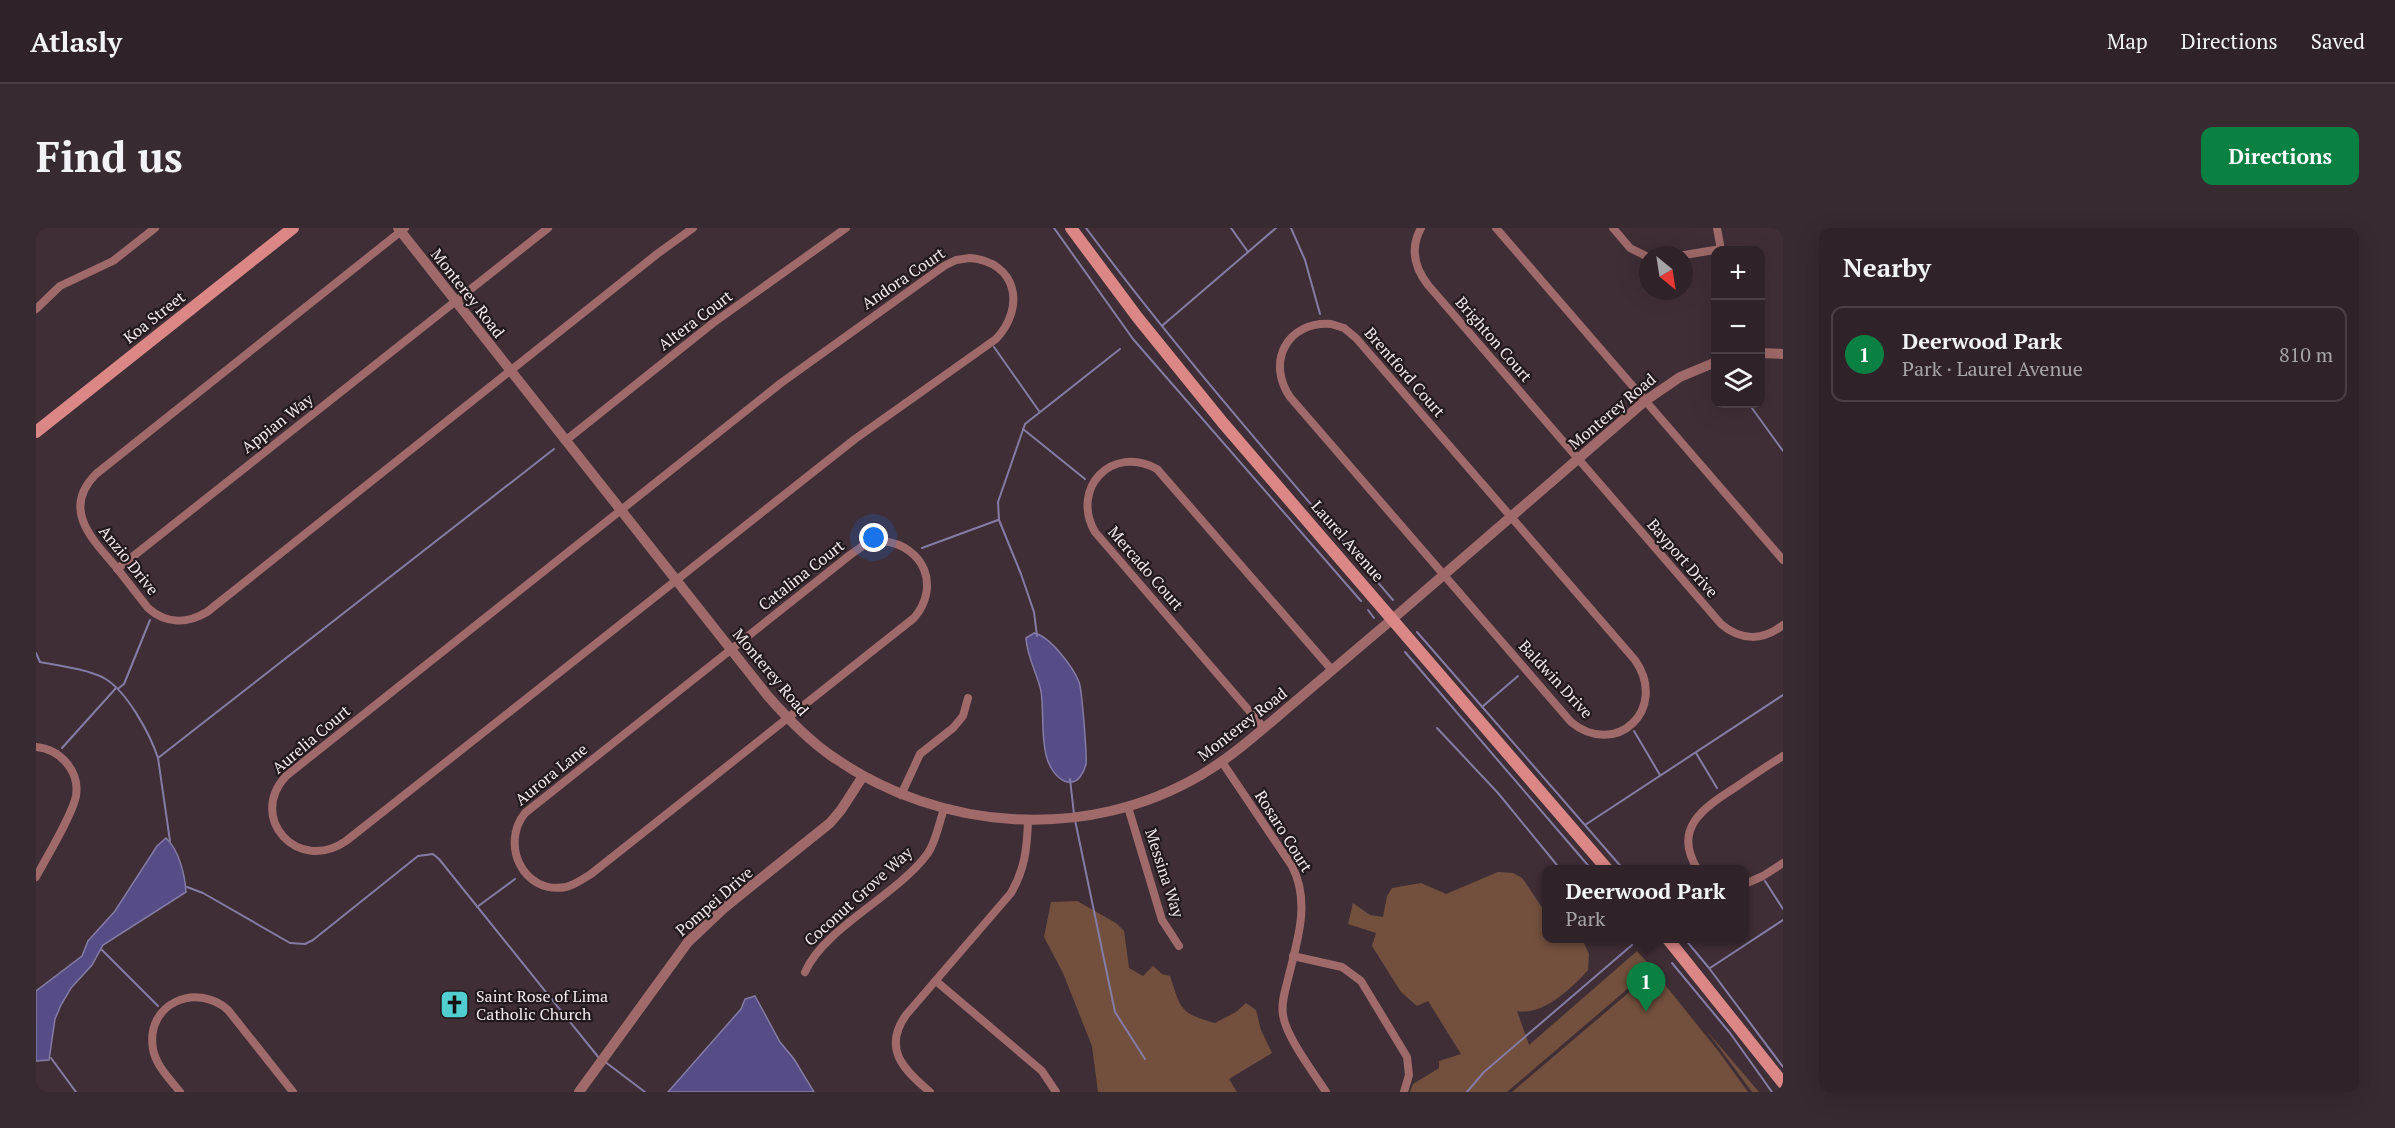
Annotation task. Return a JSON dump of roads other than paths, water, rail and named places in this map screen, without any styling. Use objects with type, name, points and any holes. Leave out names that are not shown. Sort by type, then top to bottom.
[{"type":"main road","name":"Koa Street","points":[[36,432],[293,228]]},
{"type":"main road","name":"Laurel Avenue","points":[[1071,228],[1138,318],[1223,423],[1604,865]]},
{"type":"main road","points":[[1670,943],[1783,1083]]},
{"type":"street","points":[[36,309],[60,286],[113,261],[155,228]]},
{"type":"street","name":"Appian Way","points":[[117,569],[548,228]]},
{"type":"street","points":[[511,371],[693,228]]},
{"type":"street","name":"Altera Court","points":[[565,441],[713,323],[846,228]]},
{"type":"street","name":"Brighton Court","points":[[1421,228],[1414,252],[1422,278],[1578,459]]},
{"type":"street","points":[[1496,228],[1783,560]]},
{"type":"street","points":[[1613,228],[1630,248],[1639,252]]},
{"type":"street","points":[[1717,228],[1720,246]]},
{"type":"street","name":"Monterey Road","points":[[401,229],[565,441],[787,718],[833,757],[863,776],[901,795],[975,816],[1028,821],[1080,817],[1128,807],[1183,785],[1222,762],[1645,401],[1680,377],[1711,364]]},
{"type":"street","name":"Anzio Drive","points":[[401,229],[91,478],[81,501],[82,520],[90,536],[148,608],[158,615],[175,621],[196,618],[207,612],[511,371]]},
{"type":"street","points":[[1693,254],[1711,251]]},
{"type":"street","name":"Andora Court","points":[[621,510],[782,383],[944,266],[956,260],[978,259],[991,263],[1004,275],[1013,291],[1014,308],[1009,323],[996,339],[855,439],[675,579]]},
{"type":"street","name":"Brentford Court","points":[[1443,574],[1286,392],[1281,378],[1280,360],[1283,349],[1295,333],[1323,323],[1349,331],[1510,517]]},
{"type":"street","points":[[1765,354],[1783,354]]},
{"type":"street","name":"Bayport Drive","points":[[1578,459],[1729,631],[1737,635],[1757,638],[1783,626]]},
{"type":"street","name":"Mercado Court","points":[[1264,728],[1095,532],[1089,520],[1087,502],[1092,485],[1104,471],[1116,464],[1135,461],[1156,470],[1332,670]]},
{"type":"street","name":"Aurelia Court","points":[[621,510],[286,776],[278,787],[273,803],[275,822],[284,837],[294,846],[309,851],[322,852],[338,846],[675,579]]},
{"type":"street","name":"Baldwin Drive","points":[[1443,574],[1578,728],[1585,732],[1605,735],[1629,727],[1639,717],[1646,702],[1646,680],[1640,667],[1510,517]]},
{"type":"street","name":"Catalina Court","points":[[731,649],[864,545],[891,542],[903,546],[916,556],[924,571],[927,586],[924,602],[918,613],[787,718]]},
{"type":"street","name":"Aurora Lane","points":[[731,649],[525,813],[517,826],[514,842],[516,855],[525,873],[541,885],[555,887],[568,886],[582,880],[787,718]]},
{"type":"street","points":[[901,795],[920,754],[953,728],[963,716],[968,698]]},
{"type":"street","points":[[36,747],[51,750],[66,761],[73,772],[76,790],[73,804],[36,877]]},
{"type":"street","points":[[1696,865],[1689,845],[1694,821],[1708,806],[1783,756]]},
{"type":"street","name":"Rosaro Court","points":[[1222,762],[1288,860],[1298,879],[1303,909],[1282,1003],[1283,1017],[1289,1033],[1326,1092]]},
{"type":"street","name":"Pompei Drive","points":[[579,1092],[688,942],[724,908],[824,829],[841,810],[863,776]]},
{"type":"street","name":"Messina Way","points":[[1128,807],[1162,920],[1179,946]]},
{"type":"street","name":"Coconut Grove Way","points":[[805,972],[810,960],[831,939],[906,876],[929,852],[944,809]]},
{"type":"street","points":[[930,1092],[905,1069],[896,1043],[901,1022],[1011,892],[1020,878],[1027,853],[1028,821]]},
{"type":"street","points":[[1749,882],[1783,863]]},
{"type":"street","points":[[1293,956],[1342,967],[1361,981],[1407,1057],[1409,1075],[1404,1092]]},
{"type":"street","points":[[936,981],[1042,1071],[1056,1092]]},
{"type":"street","points":[[180,1092],[157,1062],[152,1037],[156,1022],[168,1007],[180,999],[195,996],[215,1001],[228,1010],[290,1091]]},
{"type":"waterway","points":[[1054,228],[1133,339],[1361,601]]},
{"type":"waterway","points":[[1086,228],[1198,370],[1393,600]]},
{"type":"waterway","points":[[1231,228],[1248,252]]},
{"type":"waterway","points":[[1163,325],[1276,228]]},
{"type":"waterway","points":[[1291,228],[1305,260],[1320,314]]},
{"type":"waterway","points":[[994,347],[1039,411]]},
{"type":"waterway","points":[[1037,636],[1034,612],[999,520],[998,502],[1025,424],[1120,349]]},
{"type":"waterway","points":[[1752,408],[1783,451]]},
{"type":"waterway","points":[[1023,429],[1085,479]]},
{"type":"waterway","points":[[158,758],[554,449]]},
{"type":"waterway","points":[[922,548],[998,520]]},
{"type":"waterway","points":[[1368,610],[1374,618]]},
{"type":"waterway","points":[[119,688],[124,684],[150,620]]},
{"type":"waterway","points":[[1417,632],[1620,865]]},
{"type":"waterway","points":[[1405,652],[1588,865]]},
{"type":"waterway","points":[[36,653],[40,662],[81,670],[104,678],[113,684],[129,703],[149,737],[158,758],[170,841]]},
{"type":"waterway","points":[[1482,707],[1518,676]]},
{"type":"waterway","points":[[62,748],[116,688]]},
{"type":"waterway","points":[[1585,825],[1783,695]]},
{"type":"waterway","points":[[1437,728],[1498,793],[1557,865]]},
{"type":"waterway","points":[[1634,731],[1660,775]]},
{"type":"waterway","points":[[1696,753],[1717,788]]},
{"type":"waterway","points":[[1070,779],[1074,814]]},
{"type":"waterway","points":[[1075,820],[1115,1012],[1145,1059]]},
{"type":"waterway","points":[[187,887],[203,893],[290,943],[305,944],[418,856],[433,854],[599,1058]]},
{"type":"waterway","points":[[477,907],[515,879]]},
{"type":"waterway","points":[[1765,881],[1783,909]]},
{"type":"waterway","points":[[1749,942],[1783,920]]},
{"type":"waterway","points":[[1688,943],[1783,1067]]},
{"type":"waterway","points":[[1710,968],[1748,943]]},
{"type":"waterway","points":[[1467,1092],[1484,1072],[1632,945]]},
{"type":"waterway","points":[[101,949],[158,1006]]},
{"type":"waterway","points":[[1672,963],[1730,1033],[1772,1092]]},
{"type":"waterway","points":[[51,1058],[76,1092]]},
{"type":"waterway","points":[[604,1061],[645,1092]]},
{"type":"place","name":"Saint Rose of Lima Catholic Church","points":[[455,1005]]},
{"type":"place","name":"Deerwood Park","points":[[1646,1012]]}]
